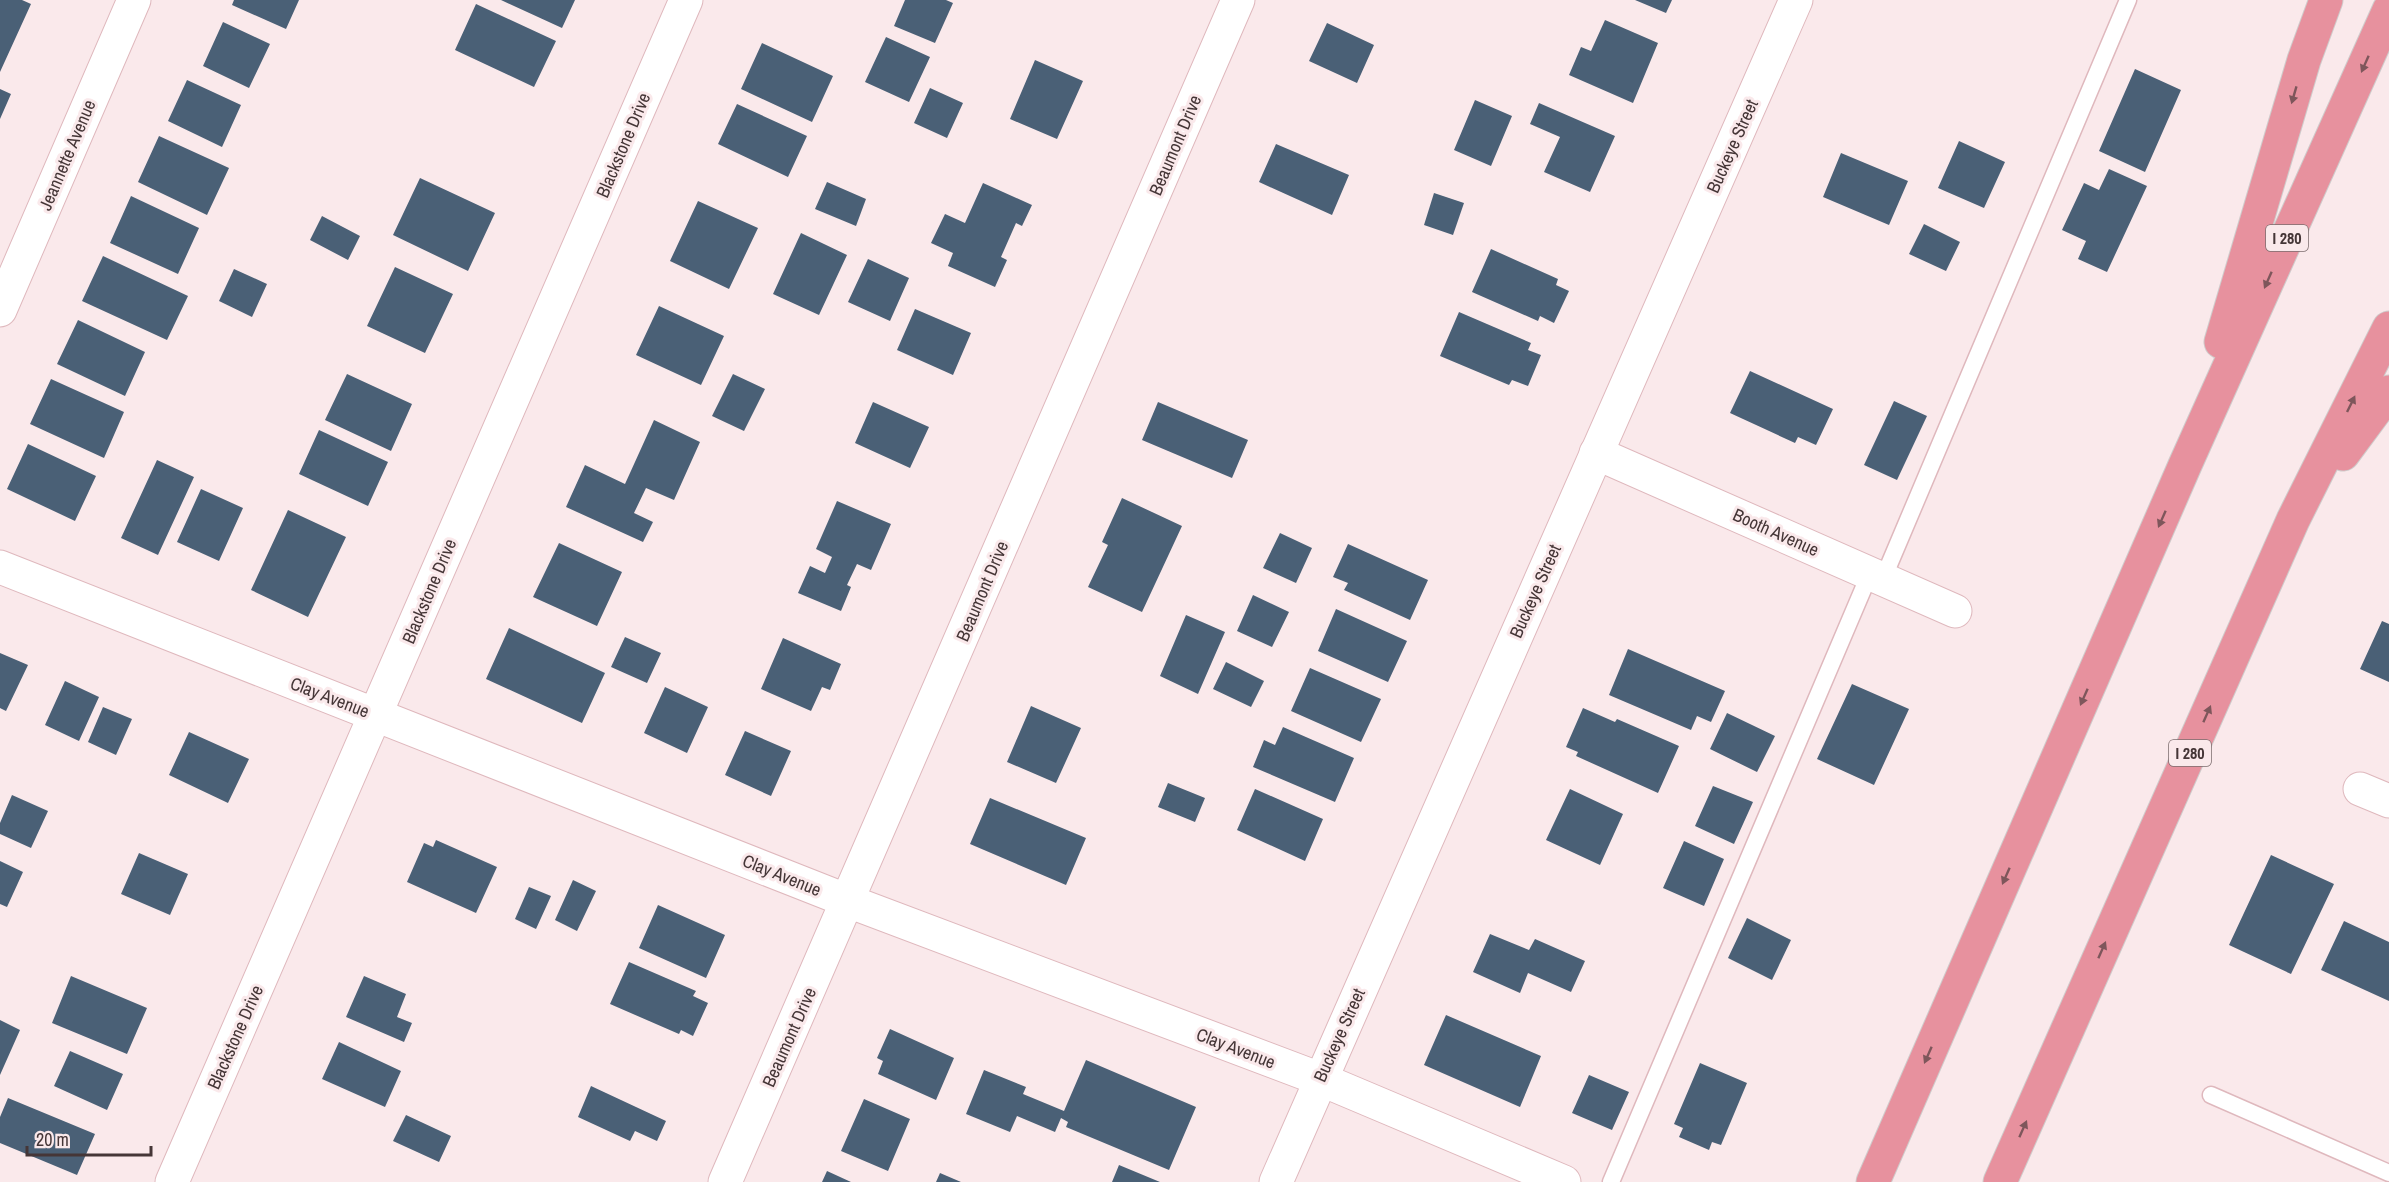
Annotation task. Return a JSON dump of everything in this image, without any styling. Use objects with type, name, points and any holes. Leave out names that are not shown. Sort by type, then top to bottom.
[{"type":"highway","points":[[2185,465],[2304,60],[2326,0]]},
{"type":"highway","name":"I 280","points":[[1873,1182],[2185,465],[2389,10]]},
{"type":"highway","name":"I 280","points":[[2000,1182],[2293,520],[2389,328]]},
{"type":"highway","points":[[2293,520],[2389,392]]},
{"type":"street","name":"Jeannette Avenue","points":[[0,310],[134,0]]},
{"type":"street","name":"Blackstone Drive","points":[[172,1182],[686,0]]},
{"type":"street","name":"Beaumont Drive","points":[[725,1182],[1238,0]]},
{"type":"street","name":"Buckeye Street","points":[[1275,1182],[1796,0]]},
{"type":"street","name":"Booth Avenue","points":[[1596,453],[1955,611]]},
{"type":"street","name":"Clay Avenue","points":[[0,567],[848,901],[1320,1079],[1564,1182]]},
{"type":"lane","points":[[1611,1182],[2128,0]]},
{"type":"lane","points":[[2211,1095],[2389,1173]]},
{"type":"building","points":[[0,0],[22,0],[31,4],[0,72]]},
{"type":"building","points":[[234,0],[299,0],[286,29],[232,5]]},
{"type":"building","points":[[501,0],[575,0],[562,28]]},
{"type":"building","points":[[905,0],[946,0],[953,3],[935,43],[894,26]]},
{"type":"building","points":[[1635,0],[1672,0],[1666,13]]},
{"type":"building","points":[[476,4],[556,41],[534,87],[455,50]]},
{"type":"building","points":[[1605,20],[1658,43],[1633,103],[1569,75],[1581,47],[1591,51]]},
{"type":"building","points":[[223,22],[270,44],[249,88],[203,66]]},
{"type":"building","points":[[1327,23],[1374,45],[1357,83],[1309,61]]},
{"type":"building","points":[[886,37],[930,57],[909,102],[865,82]]},
{"type":"building","points":[[762,43],[833,76],[812,122],[741,89]]},
{"type":"building","points":[[1035,60],[1083,81],[1057,139],[1010,119]]},
{"type":"building","points":[[2135,69],[2181,90],[2145,172],[2099,151]]},
{"type":"building","points":[[187,80],[241,105],[222,147],[168,121]]},
{"type":"building","points":[[930,88],[963,103],[947,138],[914,123]]},
{"type":"building","points":[[0,89],[11,94],[0,119]]},
{"type":"building","points":[[1475,100],[1512,116],[1491,166],[1454,150]]},
{"type":"building","points":[[1539,103],[1615,136],[1590,192],[1544,172],[1560,137],[1530,124]]},
{"type":"building","points":[[737,104],[807,136],[788,177],[718,144]]},
{"type":"building","points":[[159,136],[229,168],[207,215],[138,182]]},
{"type":"building","points":[[1959,141],[2005,162],[1984,208],[1938,188]]},
{"type":"building","points":[[1276,144],[1349,175],[1332,215],[1259,182]]},
{"type":"building","points":[[1841,153],[1908,181],[1889,225],[1823,197]]},
{"type":"building","points":[[2109,169],[2147,186],[2107,272],[2078,259],[2086,241],[2062,230],[2084,183],[2099,190]]},
{"type":"building","points":[[420,178],[495,213],[468,271],[393,235]]},
{"type":"building","points":[[827,182],[866,199],[856,226],[815,209]]},
{"type":"building","points":[[983,183],[1032,205],[1022,226],[1016,223],[1001,257],[1007,260],[995,287],[948,266],[953,253],[931,243],[945,214],[965,223]]},
{"type":"building","points":[[1434,193],[1464,203],[1453,235],[1424,225]]},
{"type":"building","points":[[131,196],[199,228],[178,274],[110,243]]},
{"type":"building","points":[[698,201],[758,228],[729,289],[670,261]]},
{"type":"building","points":[[322,216],[360,236],[348,260],[310,240]]},
{"type":"building","points":[[1924,224],[1960,242],[1946,271],[1909,254]]},
{"type":"building","points":[[801,233],[847,255],[819,315],[773,294]]},
{"type":"building","points":[[1491,249],[1558,279],[1556,285],[1569,291],[1554,323],[1540,316],[1538,321],[1472,292]]},
{"type":"building","points":[[103,256],[188,296],[167,340],[82,301]]},
{"type":"building","points":[[868,259],[909,278],[890,321],[848,302]]},
{"type":"building","points":[[395,267],[453,294],[425,353],[367,326]]},
{"type":"building","points":[[234,269],[267,284],[252,317],[219,301]]},
{"type":"building","points":[[659,306],[724,336],[701,385],[636,355]]},
{"type":"building","points":[[915,309],[971,333],[953,375],[897,350]]},
{"type":"building","points":[[1459,312],[1531,343],[1528,350],[1541,355],[1528,386],[1512,380],[1509,385],[1440,356]]},
{"type":"building","points":[[78,320],[145,352],[125,396],[57,364]]},
{"type":"building","points":[[1750,371],[1833,409],[1816,445],[1798,437],[1795,443],[1730,413]]},
{"type":"building","points":[[347,374],[412,404],[391,451],[325,420]]},
{"type":"building","points":[[733,374],[765,389],[744,431],[712,416]]},
{"type":"building","points":[[51,379],[124,412],[104,458],[30,424]]},
{"type":"building","points":[[1894,401],[1927,416],[1897,480],[1864,465]]},
{"type":"building","points":[[873,402],[929,427],[910,468],[855,443]]},
{"type":"building","points":[[1158,402],[1248,440],[1232,478],[1142,440]]},
{"type":"building","points":[[654,420],[700,442],[674,500],[646,488],[634,513],[653,522],[643,542],[566,507],[585,465],[625,484]]},
{"type":"building","points":[[319,430],[388,462],[368,506],[299,474]]},
{"type":"building","points":[[28,444],[96,476],[75,521],[7,489]]},
{"type":"building","points":[[157,460],[194,477],[158,555],[121,538]]},
{"type":"building","points":[[201,489],[243,508],[219,561],[177,542]]},
{"type":"building","points":[[1122,498],[1182,526],[1142,612],[1088,587],[1108,545],[1102,542]]},
{"type":"building","points":[[837,501],[891,524],[871,570],[857,564],[847,585],[851,587],[841,611],[798,593],[810,566],[825,573],[832,557],[816,549]]},
{"type":"building","points":[[288,510],[346,537],[308,617],[251,590]]},
{"type":"building","points":[[1280,533],[1312,548],[1296,583],[1263,568]]},
{"type":"building","points":[[559,543],[622,572],[597,626],[533,597]]},
{"type":"building","points":[[1348,544],[1428,580],[1410,620],[1344,590],[1348,583],[1333,577]]},
{"type":"building","points":[[1253,595],[1289,612],[1272,647],[1237,631]]},
{"type":"building","points":[[1336,609],[1407,641],[1388,682],[1318,651]]},
{"type":"building","points":[[1186,615],[1225,632],[1198,694],[1160,676]]},
{"type":"building","points":[[2382,621],[2389,624],[2389,682],[2360,669]]},
{"type":"building","points":[[509,628],[605,673],[582,723],[486,679]]},
{"type":"building","points":[[625,637],[661,653],[647,683],[611,667]]},
{"type":"building","points":[[783,638],[841,664],[830,690],[822,687],[811,711],[761,689]]},
{"type":"building","points":[[1628,649],[1725,691],[1711,722],[1697,716],[1691,730],[1609,695]]},
{"type":"building","points":[[0,653],[28,665],[6,711],[0,708]]},
{"type":"building","points":[[1226,662],[1264,681],[1251,707],[1213,689]]},
{"type":"building","points":[[1310,668],[1381,699],[1361,742],[1291,711]]},
{"type":"building","points":[[65,681],[99,697],[79,741],[45,725]]},
{"type":"building","points":[[1852,684],[1909,709],[1874,785],[1817,759]]},
{"type":"building","points":[[665,687],[708,707],[687,753],[644,733]]},
{"type":"building","points":[[1031,706],[1081,728],[1056,783],[1007,762]]},
{"type":"building","points":[[103,707],[132,719],[116,755],[88,742]]},
{"type":"building","points":[[1583,708],[1615,722],[1617,719],[1679,746],[1658,793],[1576,756],[1578,752],[1566,747]]},
{"type":"building","points":[[1727,713],[1775,736],[1757,772],[1710,749]]},
{"type":"building","points":[[1283,727],[1354,758],[1335,802],[1253,767],[1264,740],[1275,745]]},
{"type":"building","points":[[745,731],[791,751],[771,796],[725,775]]},
{"type":"building","points":[[189,732],[249,759],[228,803],[169,775]]},
{"type":"building","points":[[1168,783],[1205,798],[1195,822],[1158,807]]},
{"type":"building","points":[[1713,786],[1753,802],[1734,844],[1695,826]]},
{"type":"building","points":[[1255,789],[1323,819],[1305,861],[1237,830]]},
{"type":"building","points":[[1570,789],[1623,814],[1600,865],[1546,840]]},
{"type":"building","points":[[12,795],[48,811],[31,848],[0,834],[0,823]]},
{"type":"building","points":[[990,798],[1086,838],[1066,885],[970,844]]},
{"type":"building","points":[[436,840],[497,867],[476,913],[407,882],[424,843],[433,847]]},
{"type":"building","points":[[1684,841],[1724,859],[1704,906],[1663,888]]},
{"type":"building","points":[[139,853],[188,874],[170,915],[121,894]]},
{"type":"building","points":[[2271,855],[2334,884],[2291,974],[2229,945]]},
{"type":"building","points":[[0,861],[23,872],[7,907],[0,904]]},
{"type":"building","points":[[573,880],[596,891],[577,931],[555,920]]},
{"type":"building","points":[[529,887],[551,896],[536,929],[515,919]]},
{"type":"building","points":[[658,905],[725,935],[706,978],[639,948]]},
{"type":"building","points":[[1747,918],[1791,940],[1772,980],[1728,958]]},
{"type":"building","points":[[2344,921],[2389,942],[2389,1001],[2321,970]]},
{"type":"building","points":[[1490,934],[1529,950],[1535,939],[1585,961],[1571,992],[1528,973],[1520,993],[1473,972]]},
{"type":"building","points":[[629,962],[696,991],[693,996],[708,1003],[693,1036],[681,1030],[679,1034],[610,1004]]},
{"type":"building","points":[[71,976],[147,1008],[127,1054],[52,1023]]},
{"type":"building","points":[[364,976],[406,994],[397,1017],[412,1023],[404,1042],[346,1017]]},
{"type":"building","points":[[1446,1015],[1541,1056],[1520,1107],[1424,1065]]},
{"type":"building","points":[[0,1020],[20,1030],[0,1075]]},
{"type":"building","points":[[890,1029],[954,1058],[936,1100],[878,1074],[883,1061],[877,1058]]},
{"type":"building","points":[[339,1042],[401,1071],[385,1107],[322,1079]]},
{"type":"building","points":[[70,1051],[123,1074],[107,1110],[54,1086]]},
{"type":"building","points":[[1086,1060],[1196,1107],[1169,1170],[1066,1127],[1068,1122],[1061,1118],[1055,1132],[1017,1116],[1010,1132],[966,1114],[984,1070],[1026,1087],[1023,1094],[1064,1111]]},
{"type":"building","points":[[1700,1063],[1747,1083],[1721,1145],[1712,1142],[1709,1150],[1679,1137],[1683,1128],[1674,1124]]},
{"type":"building","points":[[1589,1075],[1629,1092],[1612,1130],[1572,1113]]},
{"type":"building","points":[[591,1086],[666,1121],[657,1141],[635,1131],[630,1141],[578,1117]]},
{"type":"building","points":[[8,1098],[95,1134],[77,1175],[0,1143],[0,1117]]},
{"type":"building","points":[[864,1099],[910,1119],[888,1171],[841,1151]]},
{"type":"building","points":[[406,1115],[451,1136],[439,1162],[393,1141]]},
{"type":"building","points":[[1119,1165],[1160,1182],[1112,1182]]},
{"type":"building","points":[[827,1171],[851,1182],[822,1182]]},
{"type":"building","points":[[940,1173],[961,1182],[936,1182]]}]
